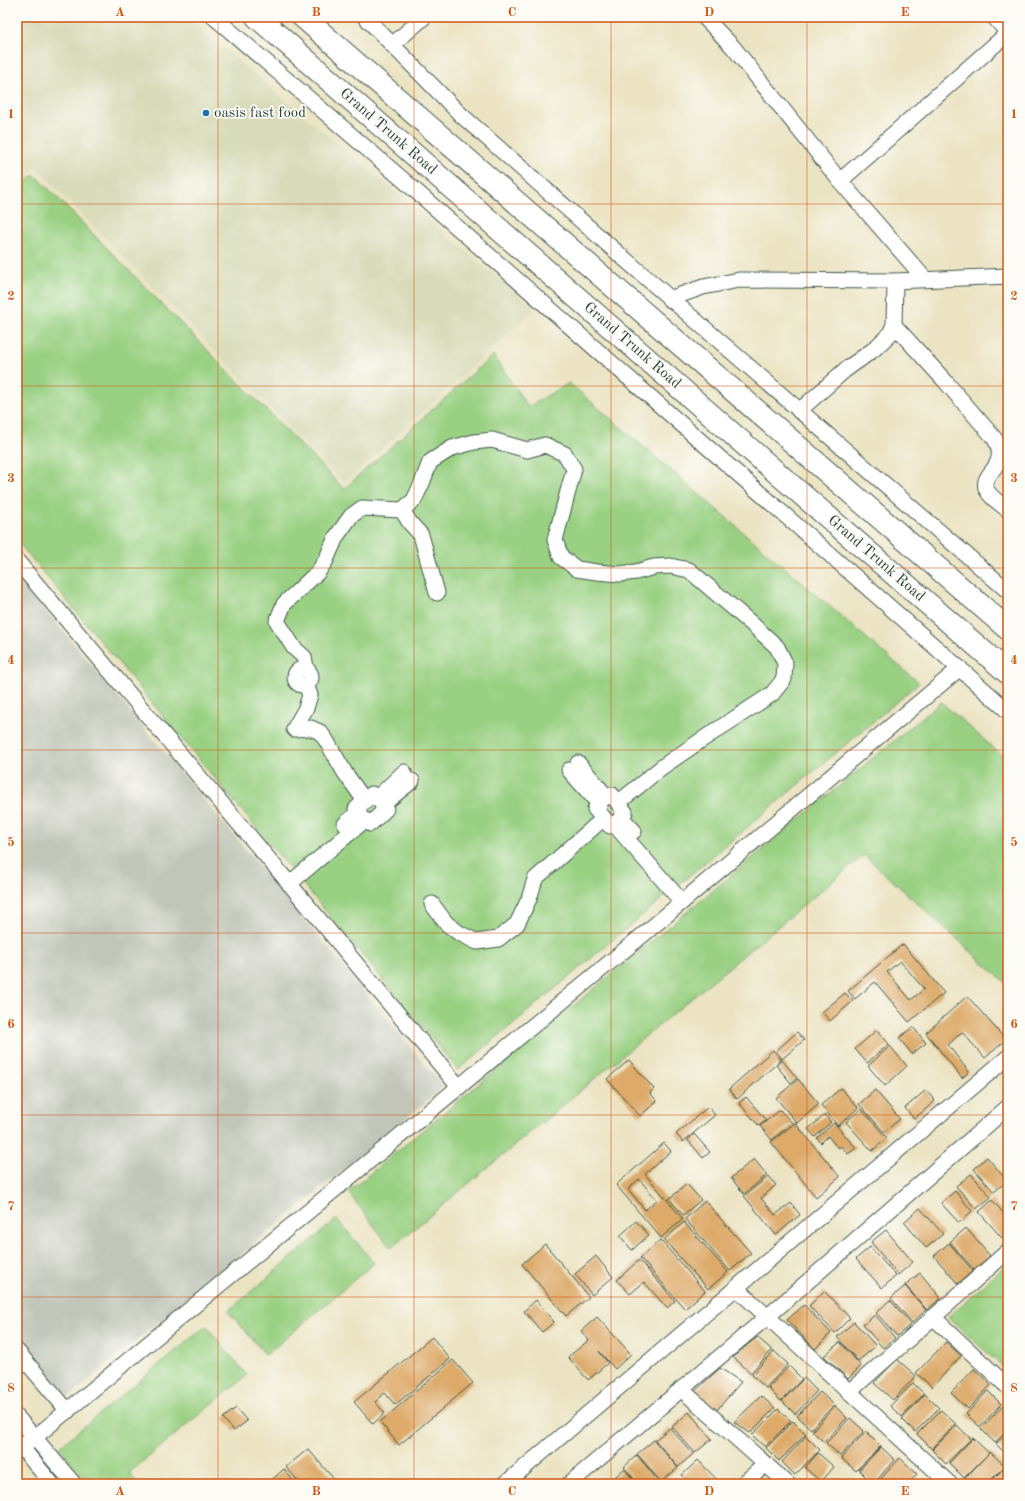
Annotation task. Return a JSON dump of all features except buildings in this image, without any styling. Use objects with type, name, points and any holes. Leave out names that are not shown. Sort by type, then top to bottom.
[{"type":"highway","name":"Grand Trunk Road","points":[[257,17],[1008,674]]},
{"type":"highway","name":"Grand Trunk Road","points":[[303,17],[1008,629]]},
{"type":"street","points":[[214,17],[401,178],[1008,711]]},
{"type":"street","points":[[365,17],[460,114],[669,298],[1008,591]]},
{"type":"street","points":[[392,44],[424,17]]},
{"type":"street","points":[[704,17],[733,47],[840,181],[925,280]]},
{"type":"street","points":[[840,181],[1008,33],[994,17]]},
{"type":"street","points":[[669,298],[704,287],[739,280],[895,281],[1008,276]]},
{"type":"street","points":[[799,411],[845,370],[881,343],[889,335],[894,325],[895,281]]},
{"type":"street","points":[[894,325],[945,381],[994,439],[1004,454],[986,481],[986,487],[990,494],[1008,510]]},
{"type":"street","points":[[365,801],[345,773],[320,732],[310,728],[294,729],[306,708],[310,695],[306,685],[310,681],[311,676],[308,671],[295,669],[306,666],[304,657],[294,648],[277,621],[284,604],[318,572],[326,560],[336,537],[351,516],[362,508],[402,510],[414,500],[430,462],[452,448],[474,442],[492,440],[527,450],[545,445],[566,454],[574,469],[555,540],[561,557],[577,569],[597,572],[620,574],[636,572],[654,567],[670,566],[689,570],[777,647],[785,663],[784,679],[772,694],[662,767],[618,803]]},
{"type":"street","points":[[402,510],[410,523],[422,535],[437,593]]},
{"type":"street","points":[[17,561],[459,1088]]},
{"type":"street","points":[[52,1484],[20,1445],[35,1438],[459,1088],[960,668]]},
{"type":"street","points":[[573,766],[607,797],[612,795],[625,812],[621,817],[686,899],[613,823],[610,826],[595,809],[600,804],[573,766]]},
{"type":"street","points":[[408,777],[382,805],[386,809],[370,824],[365,820],[286,880],[359,812],[356,809],[372,794],[376,799],[408,777]]},
{"type":"street","points":[[432,904],[446,923],[459,933],[477,942],[498,938],[517,924],[529,899],[535,879],[604,818]]},
{"type":"street","points":[[505,1484],[1008,1057]]},
{"type":"street","points":[[569,1484],[1008,1107]]},
{"type":"street","points":[[849,1392],[1008,1251]]},
{"type":"street","points":[[736,1288],[944,1482]]},
{"type":"street","points":[[933,1318],[1008,1387]]},
{"type":"street","points":[[17,1350],[68,1411]]},
{"type":"street","points":[[681,1389],[788,1484]]},
{"type":"street","points":[[17,1417],[74,1484]]},
{"type":"street","points":[[743,1484],[766,1464]]},
{"type":"shaded area","points":[[17,17],[186,17],[535,309],[344,484],[36,167],[17,187]]},
{"type":"shaded area","points":[[17,576],[444,1087],[68,1397],[17,1336]]},
{"type":"green space","points":[[34,174],[344,489],[493,355],[528,407],[569,383],[919,683],[458,1070],[17,541],[17,193]]},
{"type":"green space","points":[[941,702],[1008,761],[1008,985],[864,855],[391,1248],[348,1192]]},
{"type":"green space","points":[[337,1219],[374,1263],[266,1355],[228,1311]]},
{"type":"green space","points":[[1008,1263],[1008,1372],[948,1317]]},
{"type":"green space","points":[[206,1326],[247,1375],[129,1473],[138,1484],[89,1484],[59,1447]]},
{"type":"place","name":"oasis fast food","points":[[206,113]]}]
